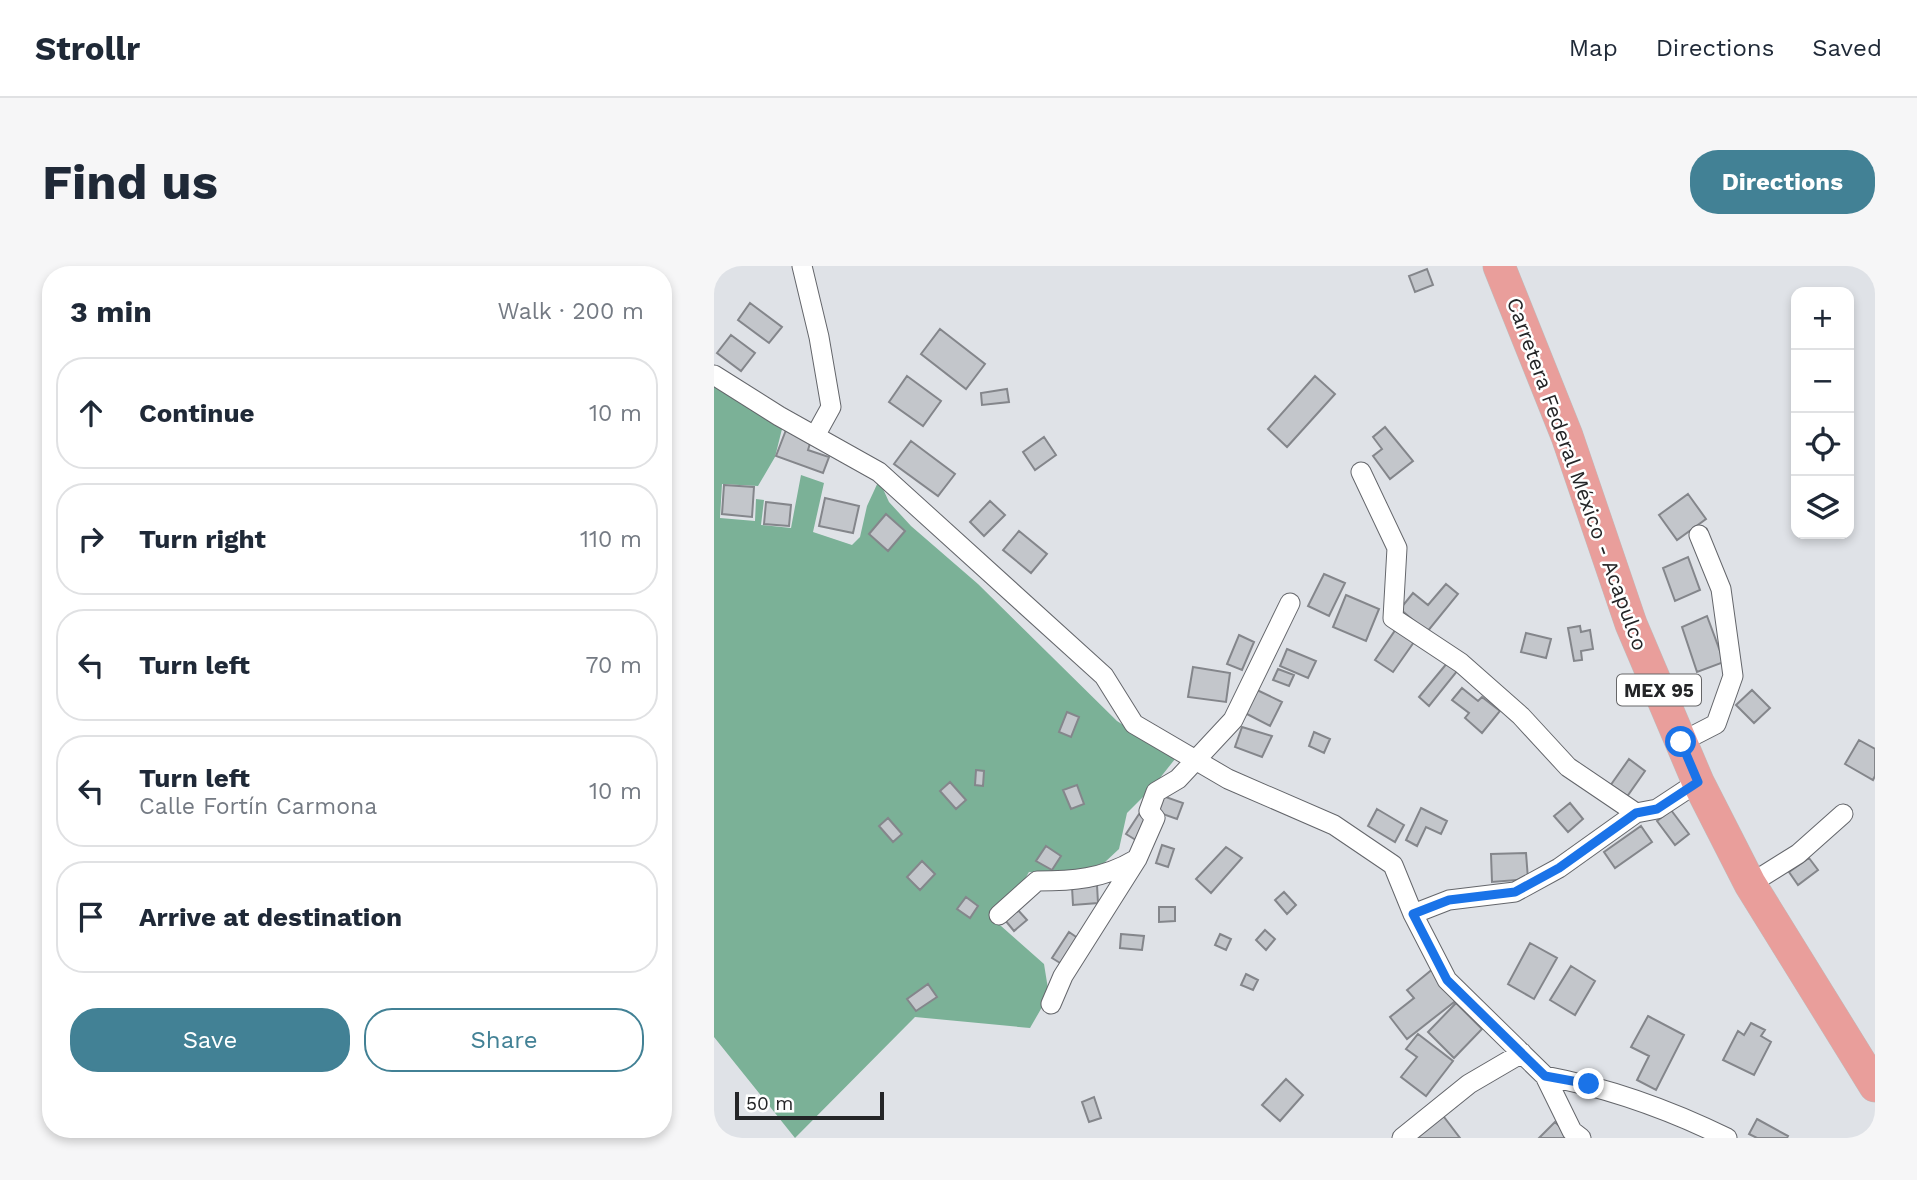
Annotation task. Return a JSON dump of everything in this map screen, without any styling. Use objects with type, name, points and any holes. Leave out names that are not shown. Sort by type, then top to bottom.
[{"type":"main road","name":"Carretera Federal México - Acapulco","points":[[1499,266],[1567,436],[1631,624],[1698,782],[1750,884],[1875,1086]]},
{"type":"street","points":[[802,266],[819,337],[831,407],[815,436]]},
{"type":"street","points":[[714,375],[878,472],[1104,676],[1134,724],[1228,779],[1334,825],[1394,865],[1413,914],[1447,980],[1545,1076],[1572,1130],[1581,1138]]},
{"type":"street","points":[[1361,472],[1398,548],[1393,618],[1461,663],[1521,716],[1568,767],[1636,813]]},
{"type":"street","points":[[1681,742],[1716,724],[1733,676],[1721,589],[1699,535]]},
{"type":"street","points":[[1051,1004],[1063,976],[1137,859],[1155,818],[1149,811],[1156,792],[1178,779],[1233,720],[1290,603]]},
{"type":"street","points":[[1413,914],[1449,900],[1515,892],[1559,868],[1636,813],[1657,809],[1698,782]]},
{"type":"street","points":[[1750,884],[1798,854],[1843,814]]},
{"type":"street","points":[[999,915],[1037,881],[1079,881],[1117,871],[1137,859]]},
{"type":"street","points":[[1402,1138],[1469,1084],[1522,1053]]},
{"type":"street","points":[[1545,1076],[1589,1084],[1691,1120],[1727,1138]]},
{"type":"green space","points":[[714,378],[784,421],[775,457],[758,486],[722,484],[720,518],[755,521],[756,499],[764,500],[761,525],[791,528],[801,475],[824,483],[813,532],[852,545],[860,537],[867,506],[879,480],[889,502],[911,526],[978,584],[1117,721],[1175,759],[1127,813],[1119,849],[1104,863],[1066,875],[1029,872],[1015,896],[992,918],[1044,964],[1049,995],[1030,1028],[915,1017],[795,1138],[714,1037]]},
{"type":"building","points":[[1427,269],[1433,285],[1415,292],[1409,276]]},
{"type":"building","points":[[750,303],[782,327],[769,343],[738,320]]},
{"type":"building","points":[[940,329],[985,364],[966,389],[921,354]]},
{"type":"building","points":[[731,335],[755,353],[741,371],[717,353]]},
{"type":"building","points":[[907,376],[941,401],[923,426],[889,402]]},
{"type":"building","points":[[1315,376],[1335,394],[1287,447],[1268,429]]},
{"type":"building","points":[[1007,389],[1009,402],[982,405],[981,393]]},
{"type":"building","points":[[1385,427],[1413,461],[1390,479],[1373,456],[1382,449],[1373,437]]},
{"type":"building","points":[[786,430],[811,440],[808,450],[829,457],[823,473],[776,456]]},
{"type":"building","points":[[1044,437],[1056,455],[1035,470],[1023,452]]},
{"type":"building","points":[[911,441],[955,474],[938,496],[894,464]]},
{"type":"building","points":[[724,485],[754,487],[752,517],[722,514]]},
{"type":"building","points":[[1688,494],[1706,519],[1677,540],[1659,515]]},
{"type":"building","points":[[825,498],[859,506],[853,533],[819,526]]},
{"type":"building","points":[[990,501],[1005,515],[984,536],[970,522]]},
{"type":"building","points":[[766,502],[791,505],[789,526],[764,524]]},
{"type":"building","points":[[886,514],[905,531],[888,551],[869,534]]},
{"type":"building","points":[[1019,531],[1047,554],[1031,573],[1003,550]]},
{"type":"building","points":[[1688,557],[1700,590],[1675,601],[1663,568]]},
{"type":"building","points":[[1324,574],[1345,583],[1329,616],[1308,606]]},
{"type":"building","points":[[1446,584],[1458,594],[1427,632],[1400,609],[1413,593],[1428,605]]},
{"type":"building","points":[[1346,595],[1379,609],[1366,641],[1333,627]]},
{"type":"building","points":[[1707,616],[1724,662],[1697,672],[1682,627]]},
{"type":"building","points":[[1580,626],[1581,632],[1590,630],[1593,649],[1581,651],[1582,660],[1574,661],[1568,628]]},
{"type":"building","points":[[1396,629],[1414,642],[1393,672],[1375,660]]},
{"type":"building","points":[[1526,633],[1551,639],[1546,658],[1521,652]]},
{"type":"building","points":[[1239,635],[1254,642],[1242,670],[1227,664]]},
{"type":"building","points":[[1287,649],[1316,661],[1308,678],[1280,666]]},
{"type":"building","points":[[1448,662],[1458,670],[1429,706],[1419,697]]},
{"type":"building","points":[[1193,667],[1230,673],[1226,702],[1188,697]]},
{"type":"building","points":[[1278,669],[1294,675],[1289,686],[1273,680]]},
{"type":"building","points":[[1462,688],[1478,701],[1482,697],[1500,711],[1482,733],[1465,718],[1469,713],[1452,700]]},
{"type":"building","points":[[1257,690],[1282,702],[1270,726],[1245,713]]},
{"type":"building","points":[[1752,690],[1770,708],[1754,723],[1736,705]]},
{"type":"building","points":[[1067,712],[1079,717],[1071,737],[1059,732]]},
{"type":"building","points":[[1242,727],[1272,736],[1262,757],[1235,747]]},
{"type":"building","points":[[1314,732],[1330,739],[1324,753],[1309,746]]},
{"type":"building","points":[[1859,740],[1875,749],[1873,780],[1845,764]]},
{"type":"building","points":[[1629,759],[1645,771],[1626,798],[1610,786]]},
{"type":"building","points":[[976,770],[984,771],[983,786],[975,785]]},
{"type":"building","points":[[950,782],[966,800],[956,809],[940,791]]},
{"type":"building","points":[[1077,785],[1084,804],[1071,809],[1063,790]]},
{"type":"building","points":[[1160,795],[1183,803],[1177,819],[1154,811]]},
{"type":"building","points":[[1570,803],[1583,819],[1568,832],[1554,816]]},
{"type":"building","points":[[1421,808],[1447,821],[1441,834],[1426,827],[1417,846],[1406,840]]},
{"type":"building","points":[[1377,809],[1404,825],[1395,842],[1368,826]]},
{"type":"building","points":[[1671,810],[1689,834],[1675,845],[1657,821]]},
{"type":"building","points":[[1141,811],[1154,819],[1139,842],[1126,834]]},
{"type":"building","points":[[888,818],[902,834],[893,842],[879,826]]},
{"type":"building","points":[[1641,826],[1652,842],[1615,868],[1604,852]]},
{"type":"building","points":[[1162,845],[1174,849],[1168,867],[1156,863]]},
{"type":"building","points":[[1046,846],[1061,856],[1052,870],[1036,861]]},
{"type":"building","points":[[1226,847],[1242,858],[1211,893],[1196,879]]},
{"type":"building","points":[[1526,853],[1528,879],[1492,882],[1491,854]]},
{"type":"building","points":[[1809,858],[1818,870],[1798,885],[1789,872]]},
{"type":"building","points":[[922,861],[935,874],[920,890],[907,877]]},
{"type":"building","points":[[1097,885],[1098,903],[1073,905],[1072,887]]},
{"type":"building","points":[[1284,892],[1296,905],[1287,914],[1275,900]]},
{"type":"building","points":[[966,897],[978,906],[970,918],[957,909]]},
{"type":"building","points":[[1159,907],[1175,907],[1175,921],[1159,922]]},
{"type":"building","points":[[1017,909],[1027,920],[1014,931],[1005,920]]},
{"type":"building","points":[[1265,930],[1275,939],[1266,950],[1256,940]]},
{"type":"building","points":[[1069,932],[1082,941],[1065,966],[1052,958]]},
{"type":"building","points":[[1121,934],[1144,936],[1142,950],[1120,948]]},
{"type":"building","points":[[1220,934],[1231,939],[1226,950],[1215,945]]},
{"type":"building","points":[[1530,943],[1557,958],[1534,999],[1508,984]]},
{"type":"building","points":[[1571,966],[1595,981],[1575,1015],[1550,1000]]},
{"type":"building","points":[[1434,968],[1458,999],[1407,1039],[1390,1017],[1414,998],[1407,990]]},
{"type":"building","points":[[1246,974],[1258,980],[1253,990],[1241,985]]},
{"type":"building","points":[[928,984],[937,997],[916,1011],[907,999]]},
{"type":"building","points":[[1456,1003],[1482,1029],[1454,1058],[1428,1032]]},
{"type":"building","points":[[1648,1016],[1684,1035],[1656,1090],[1637,1080],[1649,1056],[1631,1047]]},
{"type":"building","points":[[1751,1023],[1765,1030],[1761,1036],[1771,1042],[1754,1075],[1723,1060],[1738,1031],[1744,1035]]},
{"type":"building","points":[[1418,1034],[1453,1061],[1426,1096],[1401,1077],[1417,1057],[1406,1049]]},
{"type":"building","points":[[1286,1079],[1303,1095],[1280,1121],[1262,1105]]},
{"type":"building","points":[[1094,1097],[1101,1118],[1089,1122],[1082,1102]]},
{"type":"building","points":[[1441,1113],[1460,1138],[1411,1138]]},
{"type":"building","points":[[1757,1119],[1788,1136],[1787,1138],[1757,1138],[1749,1134]]},
{"type":"building","points":[[1555,1122],[1572,1138],[1539,1138]]},
{"type":"route","points":[[1589,1084],[1545,1076],[1447,980],[1413,914],[1449,900],[1515,892],[1559,868],[1636,813],[1657,809],[1698,782],[1681,742]]}]
